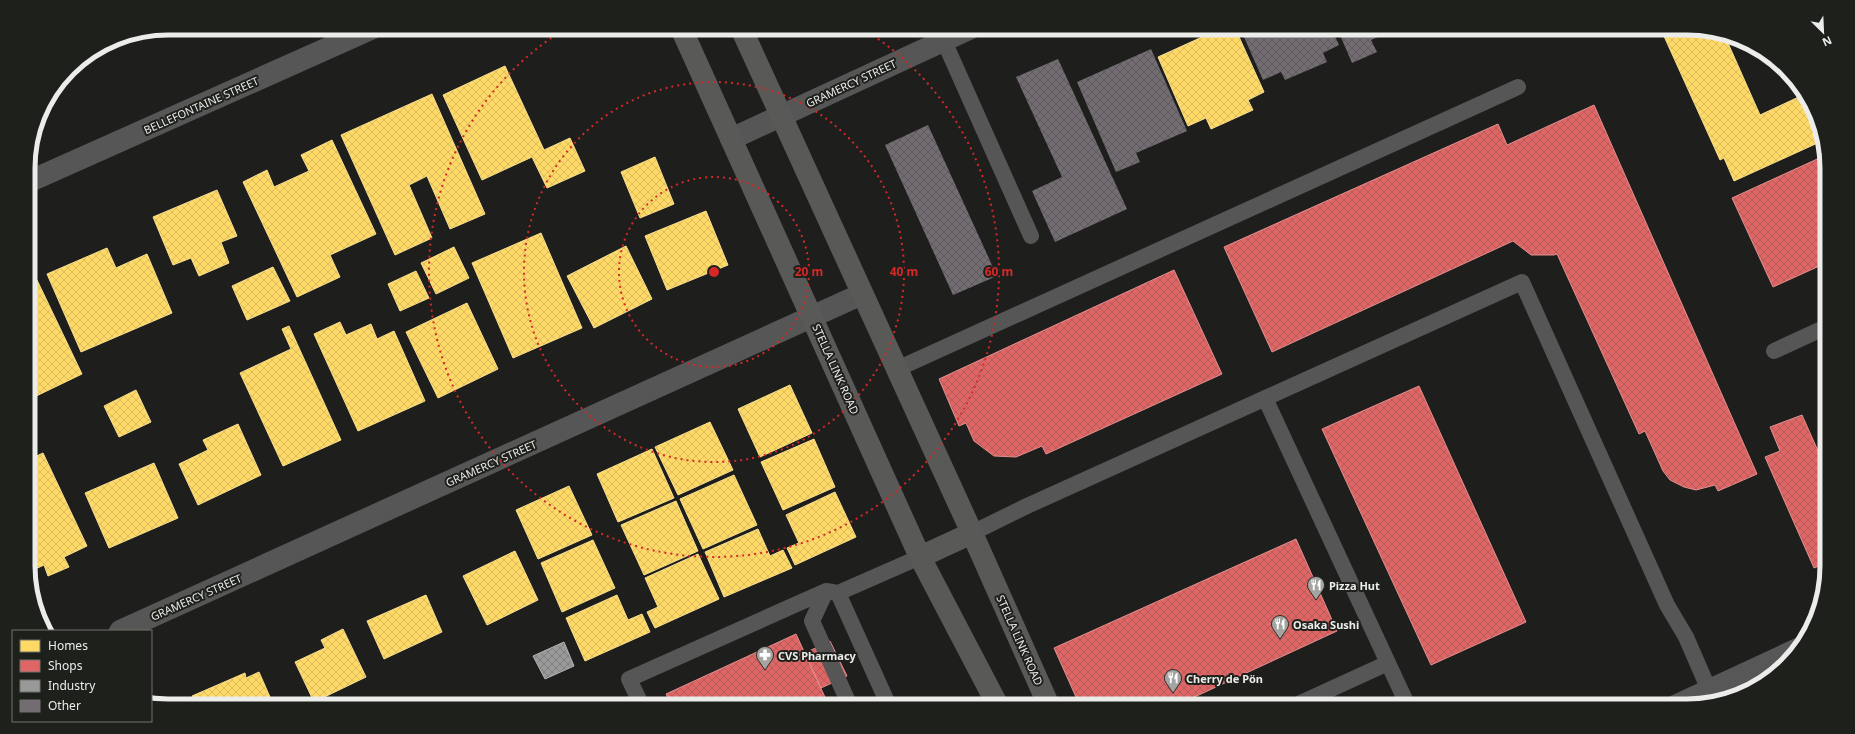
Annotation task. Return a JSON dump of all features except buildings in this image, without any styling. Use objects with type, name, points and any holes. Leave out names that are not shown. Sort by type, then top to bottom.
[{"type":"main road","name":"STELLA LINK ROAD","points":[[684,35],[920,557],[994,699]]},
{"type":"main road","name":"STELLA LINK ROAD","points":[[744,35],[972,533],[1046,699]]},
{"type":"main road","points":[[920,557],[972,533]]},
{"type":"main road","points":[[1690,699],[1786,654]]},
{"type":"street","name":"BELLEFONTAINE STREET","points":[[35,179],[357,35]]},
{"type":"street","name":"GRAMERCY STREET","points":[[731,139],[956,35]]},
{"type":"street","name":"GRAMERCY STREET","points":[[122,630],[862,294]]},
{"type":"lane","points":[[944,41],[1031,236]]},
{"type":"lane","points":[[897,369],[1518,87]]},
{"type":"lane","points":[[972,533],[1027,506],[1522,282],[1667,606],[1686,637],[1709,690]]},
{"type":"lane","points":[[1774,351],[1820,330]]},
{"type":"lane","points":[[1265,398],[1405,699]]},
{"type":"lane","points":[[639,699],[629,679],[832,592],[920,557]]},
{"type":"lane","points":[[832,592],[812,621],[847,699]]},
{"type":"lane","points":[[832,592],[886,699]]},
{"type":"lane","points":[[1309,699],[1388,663]]},
{"type":"place","name":"Pizza Hut","points":[[1316,600]]},
{"type":"place","name":"Osaka Sushi","points":[[1280,639]]},
{"type":"place","name":"CVS Pharmacy","points":[[765,670]]},
{"type":"place","name":"Cherry de Pön","points":[[1173,693]]}]
